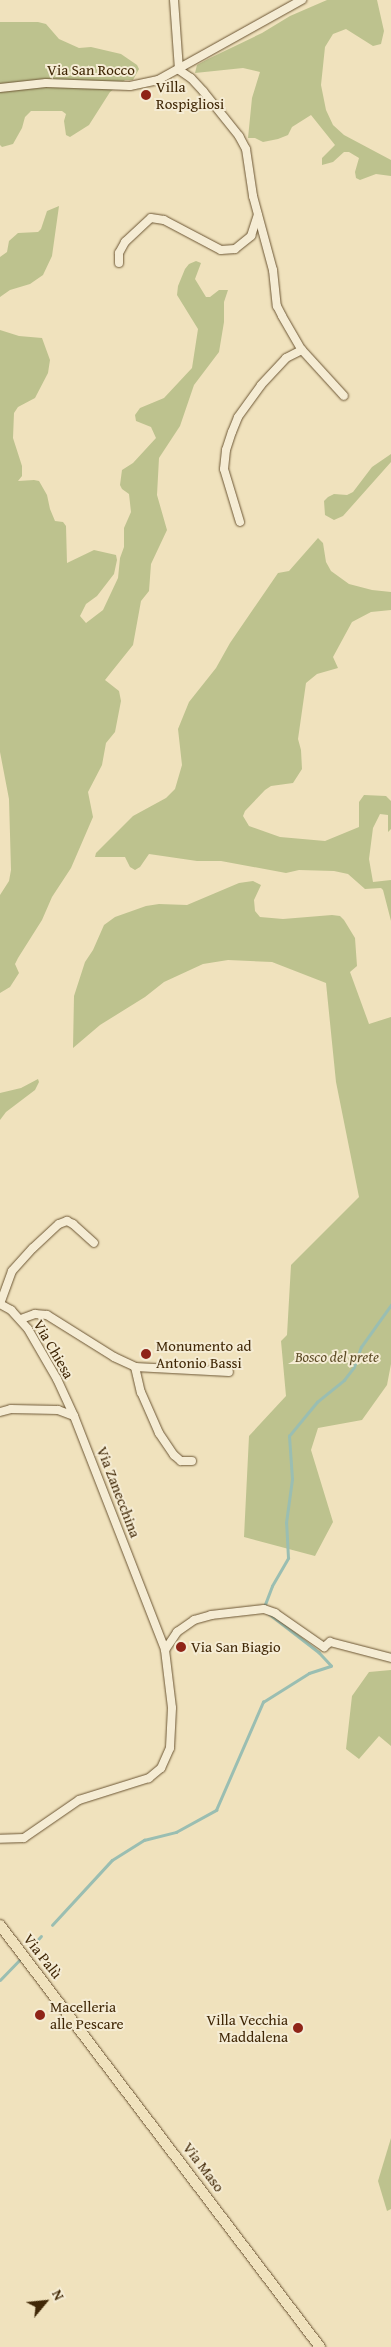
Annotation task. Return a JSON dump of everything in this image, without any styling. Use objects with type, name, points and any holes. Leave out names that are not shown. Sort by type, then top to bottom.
[{"type":"main road","name":"Via Palù","points":[[0,1925],[62,2006]]},
{"type":"main road","name":"Via Maso","points":[[62,2006],[320,2347]]},
{"type":"street","points":[[174,0],[179,70],[191,78],[203,90],[239,136],[246,149],[258,215],[273,270],[277,306],[302,350],[344,396]]},
{"type":"street","name":"Via San Rocco","points":[[0,88],[46,82],[130,86],[158,80],[302,0]]},
{"type":"street","points":[[119,263],[119,253],[125,242],[151,218],[164,220],[221,250],[235,249],[251,236],[258,215]]},
{"type":"street","points":[[240,522],[224,469],[226,450],[232,432],[238,417],[261,385],[286,358],[302,350]]},
{"type":"street","name":"Via Chiesa","points":[[74,1416],[42,1351],[21,1319],[0,1304],[12,1271],[32,1248],[59,1224],[67,1221],[73,1224],[94,1243]]},
{"type":"street","points":[[21,1319],[35,1314],[47,1315],[114,1357],[135,1367],[229,1372]]},
{"type":"street","points":[[135,1367],[141,1392],[159,1433],[174,1455],[181,1461],[192,1461]]},
{"type":"street","points":[[0,1412],[11,1409],[58,1410],[74,1416]]},
{"type":"street","name":"Via Zanecchina","points":[[74,1416],[165,1650]]},
{"type":"street","points":[[0,1839],[24,1838],[79,1800],[149,1778],[160,1768],[170,1748],[172,1732],[172,1708],[165,1650],[177,1632],[194,1620],[211,1615],[264,1609],[275,1613],[324,1647],[330,1642],[391,1658]]},
{"type":"green space","points":[[327,0],[377,0],[384,31],[381,44],[373,46],[346,29],[333,34],[325,47],[321,85],[326,110],[333,125],[344,135],[391,160],[391,176],[376,174],[360,180],[356,178],[355,172],[359,158],[349,152],[344,152],[333,162],[322,165],[322,158],[335,145],[311,115],[292,127],[288,135],[278,139],[263,142],[255,138],[248,138],[252,98],[260,72],[243,68],[195,73],[197,65],[262,33],[290,16]]},
{"type":"green space","points":[[0,22],[38,22],[46,24],[59,39],[79,48],[91,47],[121,54],[137,65],[139,69],[133,80],[125,80],[110,92],[89,125],[70,137],[66,135],[64,121],[66,114],[62,111],[31,111],[25,117],[22,128],[13,144],[2,147],[0,145]]},
{"type":"green space","points":[[59,206],[52,256],[43,275],[30,284],[10,290],[0,297],[0,257],[7,252],[9,241],[18,233],[38,232],[41,229],[47,211]]},
{"type":"green space","points":[[196,261],[201,263],[195,279],[206,297],[210,297],[219,290],[228,290],[224,302],[224,322],[219,352],[194,385],[180,426],[159,458],[157,495],[167,530],[151,564],[149,591],[141,601],[133,645],[105,680],[119,691],[121,701],[115,732],[106,743],[102,765],[88,792],[93,817],[71,868],[52,897],[42,920],[15,964],[19,973],[10,987],[0,993],[0,895],[9,881],[11,870],[9,799],[0,752],[0,330],[19,336],[42,338],[50,360],[48,373],[35,398],[18,407],[14,413],[13,438],[22,466],[22,476],[18,481],[39,481],[47,495],[55,521],[63,522],[66,526],[67,563],[94,550],[116,555],[117,560],[114,574],[97,596],[86,604],[80,616],[86,623],[103,610],[118,578],[120,558],[124,547],[124,528],[131,512],[129,494],[120,485],[122,470],[133,463],[156,438],[151,427],[136,421],[135,415],[140,408],[164,398],[192,368],[198,329],[177,295],[178,286],[185,269],[189,264]]},
{"type":"green space","points":[[391,454],[391,462],[343,516],[334,520],[325,515],[324,501],[328,497],[334,494],[347,495],[353,492],[372,467]]},
{"type":"green space","points":[[318,538],[323,543],[326,562],[331,571],[349,584],[372,590],[391,592],[391,610],[371,612],[352,622],[333,657],[338,668],[317,674],[306,683],[298,739],[301,750],[302,769],[293,783],[271,786],[265,790],[245,811],[243,816],[249,826],[280,837],[325,841],[359,827],[359,802],[364,795],[386,796],[391,801],[391,829],[388,832],[388,815],[380,814],[373,828],[369,859],[373,882],[391,880],[391,921],[383,890],[381,888],[365,889],[348,874],[334,871],[299,870],[286,873],[221,861],[197,861],[149,854],[140,867],[135,870],[130,867],[125,857],[95,857],[96,853],[133,816],[166,798],[175,789],[182,765],[178,729],[189,702],[216,668],[230,643],[278,573],[289,571]]},
{"type":"green space","name":"Bosco del prete","points":[[253,881],[261,885],[254,900],[255,911],[260,917],[283,919],[340,916],[355,938],[357,966],[350,972],[369,1024],[391,1017],[391,1364],[387,1385],[362,1420],[318,1428],[311,1450],[333,1522],[315,1556],[244,1537],[249,1436],[286,1396],[281,1341],[287,1335],[291,1265],[359,1197],[336,1082],[326,983],[272,962],[228,960],[203,964],[164,982],[145,997],[100,1025],[73,1048],[74,996],[85,962],[93,950],[104,925],[115,917],[146,906],[159,904],[187,905],[239,883]]},
{"type":"green space","points":[[38,1079],[39,1082],[35,1090],[6,1112],[0,1120],[0,1093],[21,1088]]},
{"type":"green space","points":[[391,1670],[391,1746],[379,1736],[359,1759],[346,1749],[352,1696],[369,1672]]},
{"type":"green space","points":[[391,2138],[391,2209],[387,2211],[378,2181]]},
{"type":"waterway","points":[[264,1607],[272,1586],[288,1558],[286,1523],[292,1479],[289,1436],[317,1402],[344,1380],[354,1367],[361,1347],[391,1305]]},
{"type":"waterway","points":[[52,1925],[112,1860],[144,1840],[176,1832],[216,1810],[263,1702],[309,1673],[331,1666],[319,1653],[266,1612]]},
{"type":"waterway","points":[[32,1946],[41,1936]]},
{"type":"waterway","points":[[0,1980],[19,1960]]},
{"type":"place","name":"Villa Rospigliosi","points":[[146,95]]},
{"type":"place","name":"Monumento ad Antonio Bassi","points":[[146,1354]]},
{"type":"place","name":"Via San Biagio","points":[[181,1647]]},
{"type":"place","name":"Macelleria alle Pescare","points":[[40,2015]]},
{"type":"place","name":"Villa Vecchia Maddalena","points":[[298,2028]]}]
